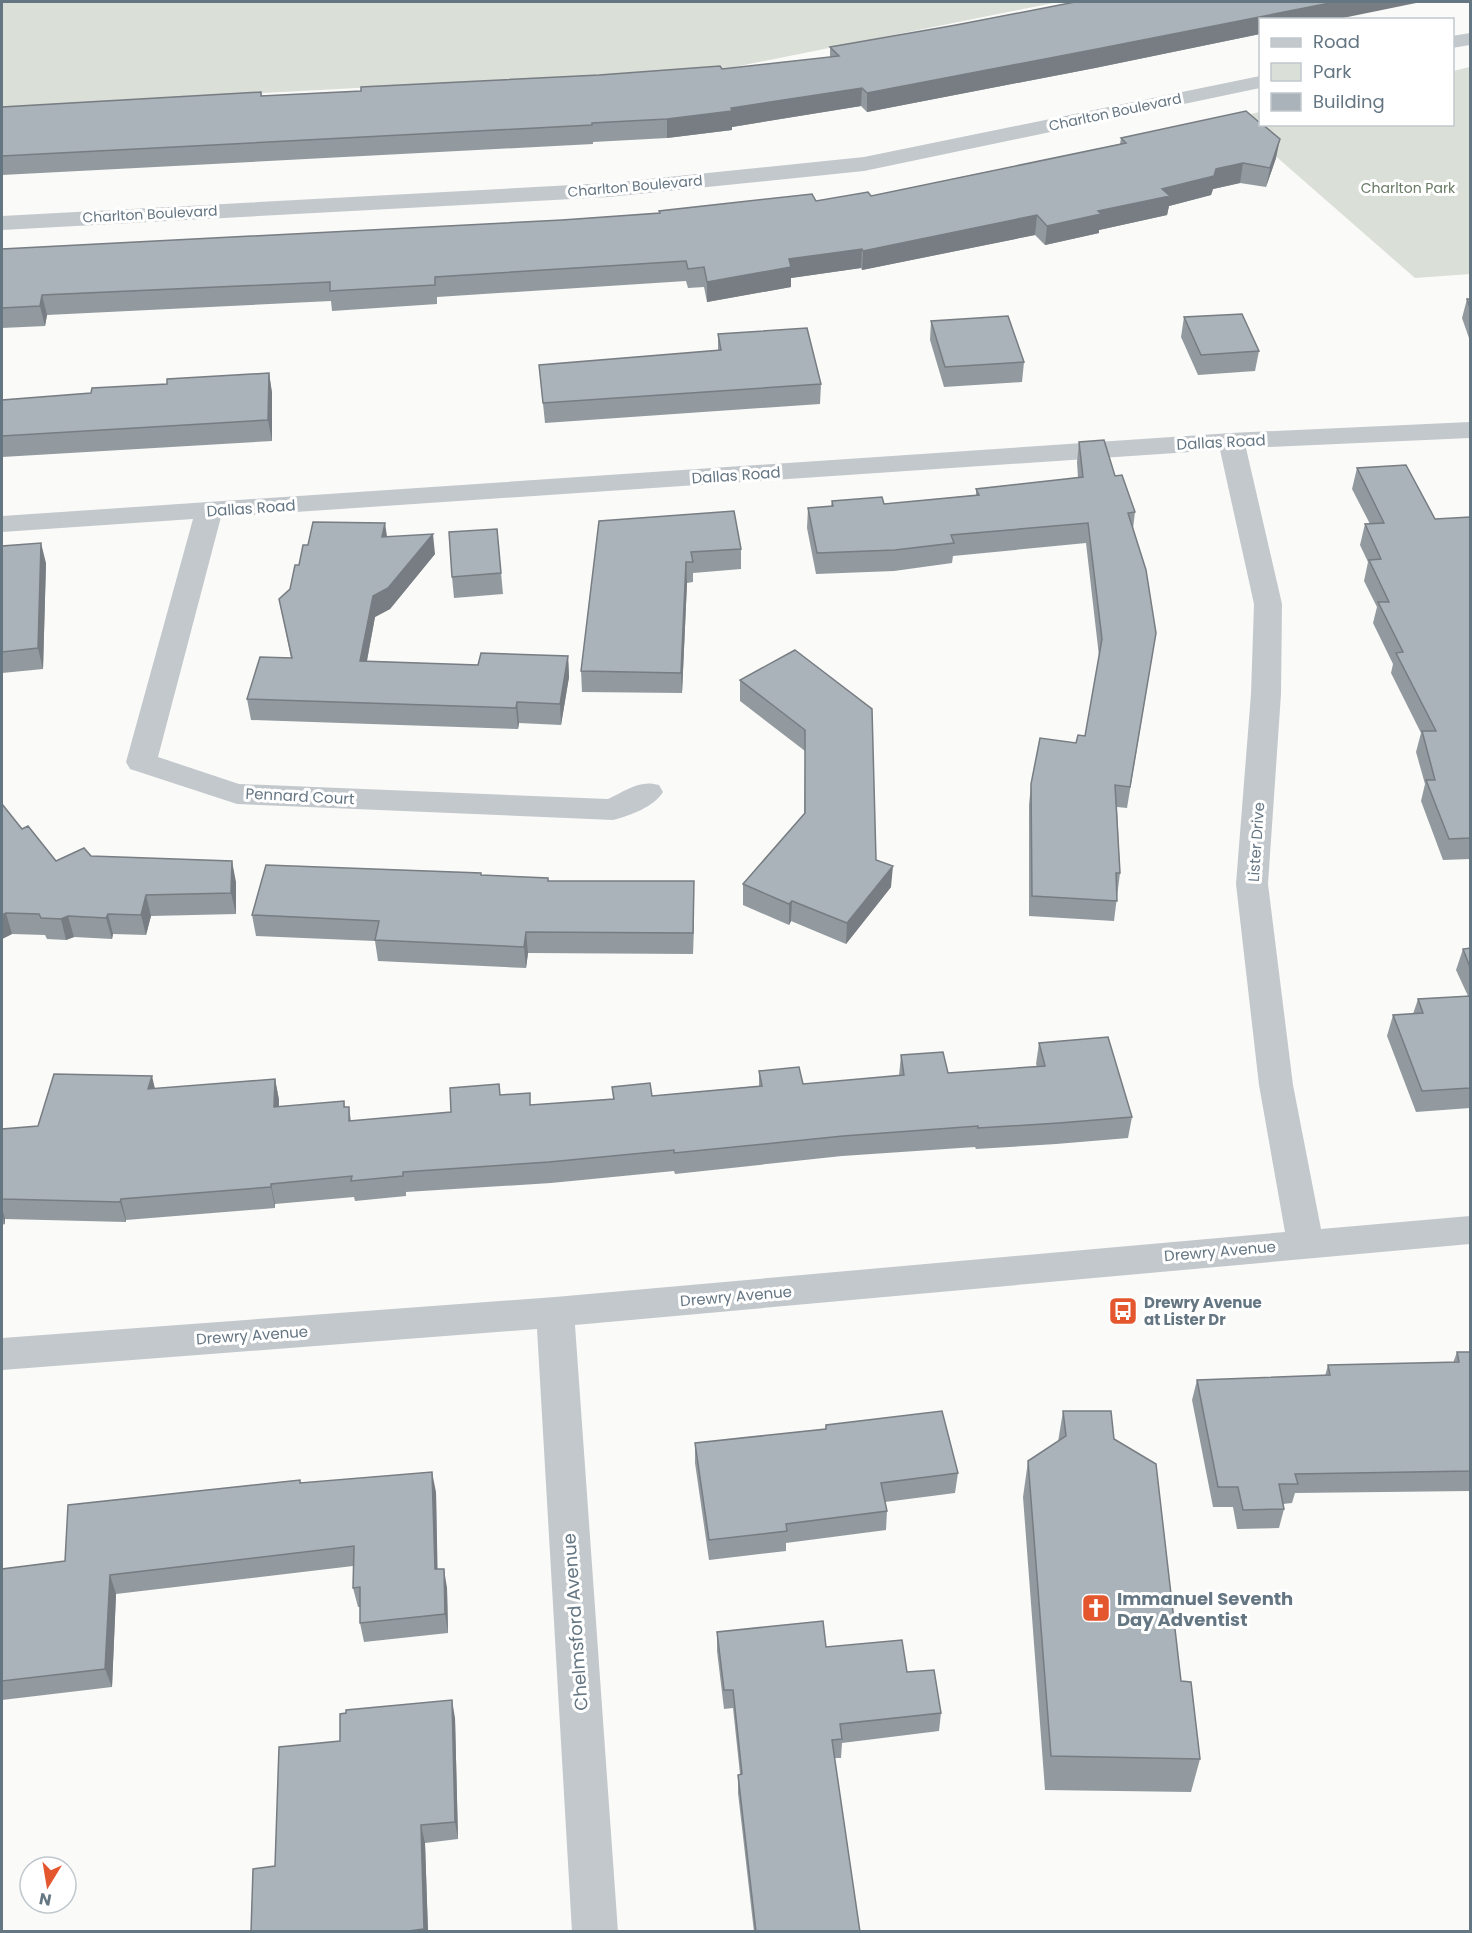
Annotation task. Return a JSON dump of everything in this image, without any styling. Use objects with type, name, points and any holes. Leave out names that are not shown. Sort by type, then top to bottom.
[{"type":"street","points":[[1454,42],[1470,39]]},
{"type":"street","name":"Charlton Boulevard","points":[[2,222],[609,190],[853,165],[1259,82]]},
{"type":"street","name":"Dallas Road","points":[[2,524],[1231,441],[1470,429]]},
{"type":"street","name":"Lister Drive","points":[[1231,441],[1268,604],[1266,694],[1252,884],[1276,1085],[1305,1243]]},
{"type":"street","name":"Pennard Court","points":[[209,510],[141,762],[237,794],[613,810],[648,792]]},
{"type":"street","name":"Drewry Avenue","points":[[2,1354],[555,1312],[1470,1230]]},
{"type":"street","name":"Chelmsford Avenue","points":[[555,1312],[595,1932]]},
{"type":"green space","points":[[2,2],[1058,2],[729,68],[2,107]]},
{"type":"green space","name":"Charlton Park","points":[[1470,67],[1470,274],[1415,278],[1232,118],[1259,112],[1259,126],[1454,126],[1454,71]]},
{"type":"building","points":[[1075,2],[1335,2],[867,93],[862,88],[731,108],[732,111],[667,119],[592,123],[592,125],[2,156],[2,107],[261,92],[261,96],[361,91],[361,87],[599,75],[720,66],[722,69],[839,56],[830,47]]},
{"type":"building","points":[[1246,111],[1259,122],[1259,126],[1264,126],[1280,139],[1270,168],[1243,163],[1216,169],[1214,176],[1162,189],[1170,196],[1098,211],[1101,214],[1047,226],[1037,215],[863,251],[862,249],[789,259],[791,267],[707,282],[704,267],[688,269],[686,261],[435,277],[435,285],[330,291],[330,282],[42,295],[40,306],[2,308],[2,249],[562,220],[660,213],[659,211],[812,194],[816,201],[868,192],[871,196],[1126,143],[1121,138]]},
{"type":"building","points":[[1242,314],[1259,351],[1201,355],[1184,317]]},
{"type":"building","points":[[1008,316],[1024,362],[945,367],[931,321]]},
{"type":"building","points":[[807,328],[821,384],[543,403],[539,365],[721,350],[718,334]]},
{"type":"building","points":[[269,373],[268,420],[2,436],[2,400],[91,393],[92,388],[167,384],[167,379]]},
{"type":"building","points":[[1104,440],[1115,476],[1122,475],[1135,512],[1128,513],[1146,570],[1156,633],[1130,787],[1115,785],[1120,873],[1116,873],[1117,901],[1032,896],[1031,784],[1040,738],[1076,743],[1078,735],[1085,736],[1102,639],[1088,523],[951,535],[954,543],[895,550],[817,553],[808,508],[833,506],[832,501],[882,497],[884,504],[979,495],[976,489],[1083,477],[1079,442]]},
{"type":"building","points":[[1406,465],[1435,519],[1470,517],[1470,838],[1449,839],[1426,780],[1435,780],[1422,731],[1436,731],[1396,653],[1403,652],[1378,602],[1389,602],[1369,560],[1381,559],[1365,524],[1384,523],[1357,468]]},
{"type":"building","points":[[734,511],[741,549],[691,552],[693,562],[686,562],[681,673],[581,671],[599,521]]},
{"type":"building","points":[[313,522],[385,523],[382,537],[433,534],[388,588],[373,596],[360,661],[478,665],[481,653],[568,656],[560,704],[517,702],[516,708],[247,699],[260,657],[292,658],[279,599],[290,589],[295,565],[299,565],[303,545],[308,545]]},
{"type":"building","points":[[497,529],[501,573],[452,577],[449,532]]},
{"type":"building","points":[[41,543],[38,648],[2,652],[2,546]]},
{"type":"building","points":[[795,650],[872,709],[876,860],[893,866],[847,923],[792,901],[789,904],[743,884],[805,813],[805,730],[740,680]]},
{"type":"building","points":[[2,804],[22,829],[28,826],[56,861],[84,848],[91,856],[232,861],[231,893],[146,895],[141,915],[108,914],[106,918],[68,916],[61,919],[41,918],[39,914],[6,913],[2,915]]},
{"type":"building","points":[[266,865],[481,873],[481,875],[548,878],[548,881],[694,881],[693,933],[526,932],[524,947],[375,940],[379,921],[252,915]]},
{"type":"building","points":[[1470,948],[1470,967],[1463,949]]},
{"type":"building","points":[[1470,996],[1470,1088],[1422,1091],[1393,1015],[1423,1013],[1418,999]]},
{"type":"building","points":[[1108,1037],[1132,1117],[843,1136],[674,1153],[674,1150],[549,1162],[403,1172],[403,1176],[351,1181],[352,1176],[271,1184],[271,1187],[121,1199],[120,1202],[2,1199],[2,1129],[38,1126],[54,1074],[152,1076],[148,1089],[275,1079],[274,1107],[344,1101],[344,1107],[349,1107],[349,1121],[451,1112],[450,1088],[499,1084],[500,1095],[530,1093],[530,1105],[614,1099],[612,1087],[650,1083],[652,1096],[762,1086],[759,1071],[799,1067],[803,1084],[904,1075],[901,1055],[943,1052],[948,1073],[1045,1066],[1039,1043]]},
{"type":"building","points":[[1457,1352],[1470,1352],[1470,1471],[1295,1474],[1298,1484],[1279,1484],[1284,1509],[1243,1510],[1238,1487],[1218,1487],[1197,1380],[1330,1375],[1328,1365],[1459,1362]]},
{"type":"building","points":[[942,1411],[958,1473],[881,1483],[887,1511],[786,1524],[787,1531],[709,1540],[695,1443],[826,1429],[826,1425]]},
{"type":"building","name":"Immanuel Seventh Day Adventist","points":[[1063,1411],[1111,1411],[1114,1439],[1156,1464],[1181,1681],[1191,1682],[1200,1759],[1051,1756],[1028,1461],[1066,1436]]},
{"type":"building","points":[[432,1472],[435,1569],[444,1569],[445,1614],[360,1623],[360,1587],[353,1588],[354,1546],[110,1575],[105,1669],[2,1681],[2,1569],[65,1561],[68,1505],[300,1480],[300,1483]]},
{"type":"building","points":[[823,1621],[826,1647],[902,1640],[907,1672],[934,1670],[941,1713],[840,1724],[842,1739],[832,1740],[860,1932],[756,1932],[738,1775],[742,1774],[733,1690],[724,1690],[717,1632]]},
{"type":"building","points":[[452,1700],[455,1822],[421,1825],[424,1929],[400,1932],[251,1932],[253,1869],[275,1866],[279,1747],[340,1741],[340,1714],[346,1713],[346,1710]]},
{"type":"place","name":"Drewry Avenue at Lister Dr","points":[[1123,1311]]},
{"type":"place","name":"Immanuel Seventh Day Adventist","points":[[1096,1608]]}]
